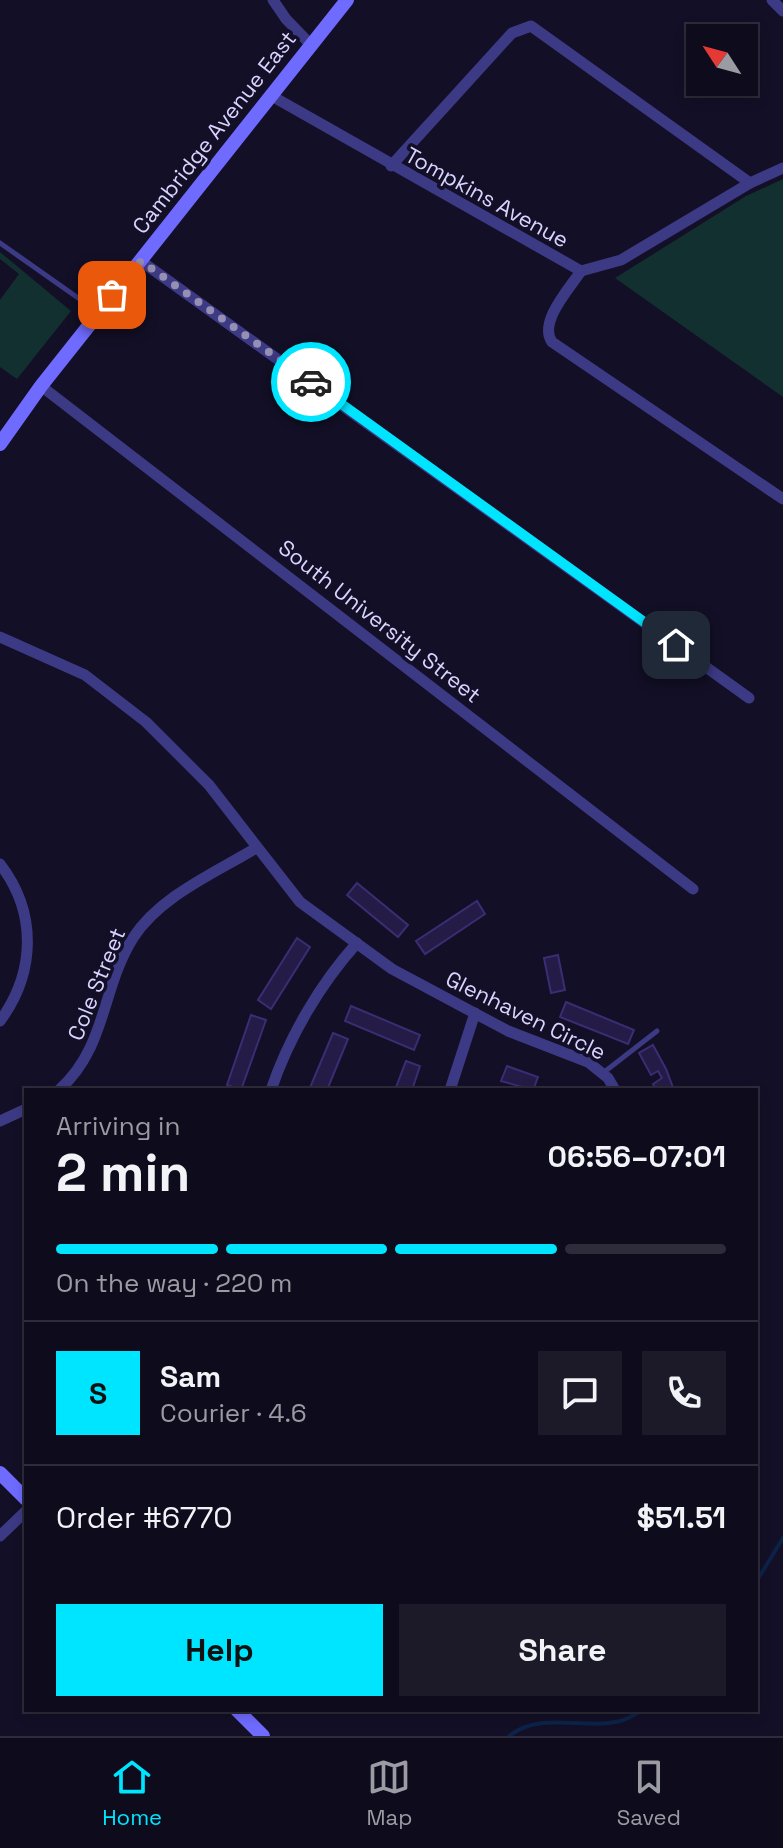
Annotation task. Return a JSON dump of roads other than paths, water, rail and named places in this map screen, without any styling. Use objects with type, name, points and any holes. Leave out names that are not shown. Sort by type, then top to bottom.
[{"type":"main road","name":"Cambridge Avenue East","points":[[0,444],[41,386],[347,0]]},
{"type":"main road","points":[[0,1473],[24,1490]]},
{"type":"main road","points":[[239,1712],[263,1736]]},
{"type":"street","points":[[273,0],[311,45]]},
{"type":"street","points":[[772,0],[783,11]]},
{"type":"street","points":[[391,166],[512,33],[531,26],[750,183]]},
{"type":"street","name":"Tompkins Avenue","points":[[270,95],[581,271],[548,324],[548,336],[552,342],[783,499]]},
{"type":"street","points":[[581,271],[621,260],[750,183],[783,168]]},
{"type":"street","points":[[141,261],[749,698]]},
{"type":"street","name":"South University Street","points":[[41,386],[693,889]]},
{"type":"street","name":"Glenhaven Circle","points":[[0,637],[85,675],[146,722],[202,777],[300,902],[392,969],[508,1031],[577,1057],[603,1073],[614,1088]]},
{"type":"street","name":"Cole Street","points":[[61,1088],[88,1057],[125,955],[142,925],[165,903],[256,848]]},
{"type":"street","points":[[0,864],[24,908],[28,943],[20,985],[0,1021]]},
{"type":"street","points":[[272,1088],[294,1037],[337,966],[357,943]]},
{"type":"street","points":[[451,1088],[475,1013]]},
{"type":"street","points":[[0,1121],[24,1110]]},
{"type":"street","points":[[0,1536],[24,1513]]},
{"type":"lane","points":[[0,243],[99,313]]},
{"type":"lane","points":[[603,1073],[657,1031]]},
{"type":"waterway","points":[[758,1579],[783,1538]]},
{"type":"waterway","points":[[509,1736],[535,1724],[606,1723],[623,1720],[639,1712]]}]
